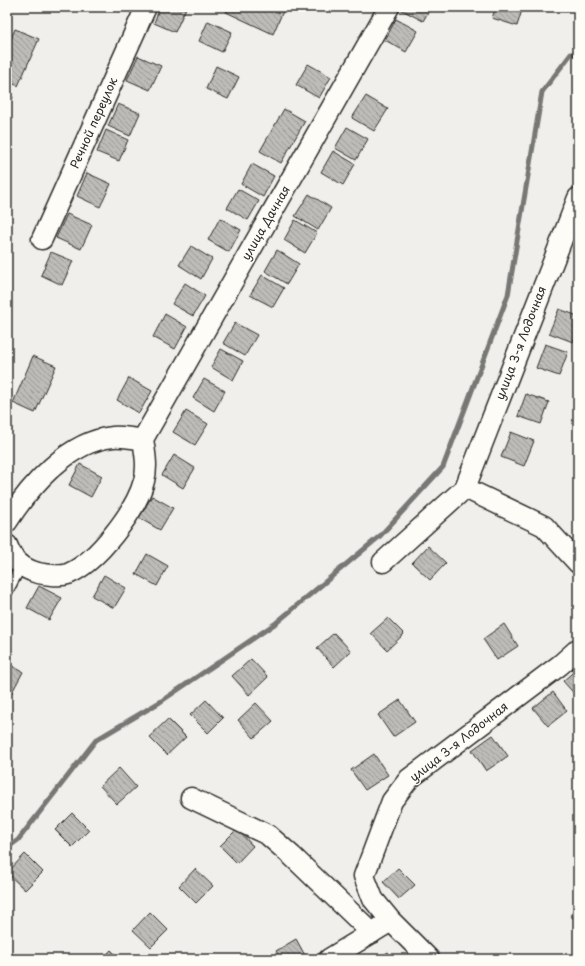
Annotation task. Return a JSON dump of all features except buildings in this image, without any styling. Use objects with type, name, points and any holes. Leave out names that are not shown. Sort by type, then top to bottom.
[{"type":"street","name":"Речной переулок","points":[[42,239],[146,7]]},
{"type":"street","name":"улица Дачная","points":[[143,439],[389,7]]},
{"type":"street","name":"улица 3-я Лодочная","points":[[383,562],[465,488],[578,198]]},
{"type":"street","points":[[7,522],[19,503],[52,466],[84,445],[113,437],[143,439],[147,463],[145,480],[139,496],[128,515],[109,540],[85,563],[66,575],[39,574],[22,566],[10,554],[7,545]]},
{"type":"street","points":[[465,488],[544,526],[578,563]]},
{"type":"street","name":"улица 3-я Лодочная","points":[[429,959],[391,921],[373,899],[364,876],[392,801],[409,779],[560,665],[578,649]]},
{"type":"street","points":[[191,798],[268,835],[372,933]]},
{"type":"street","points":[[329,959],[391,921]]},
{"type":"lane","points":[[7,592],[22,566]]},
{"type":"waterway","points":[[7,848],[18,840],[96,740],[160,702],[276,623],[380,536],[443,467],[508,295],[542,92],[571,54],[578,54]]}]
